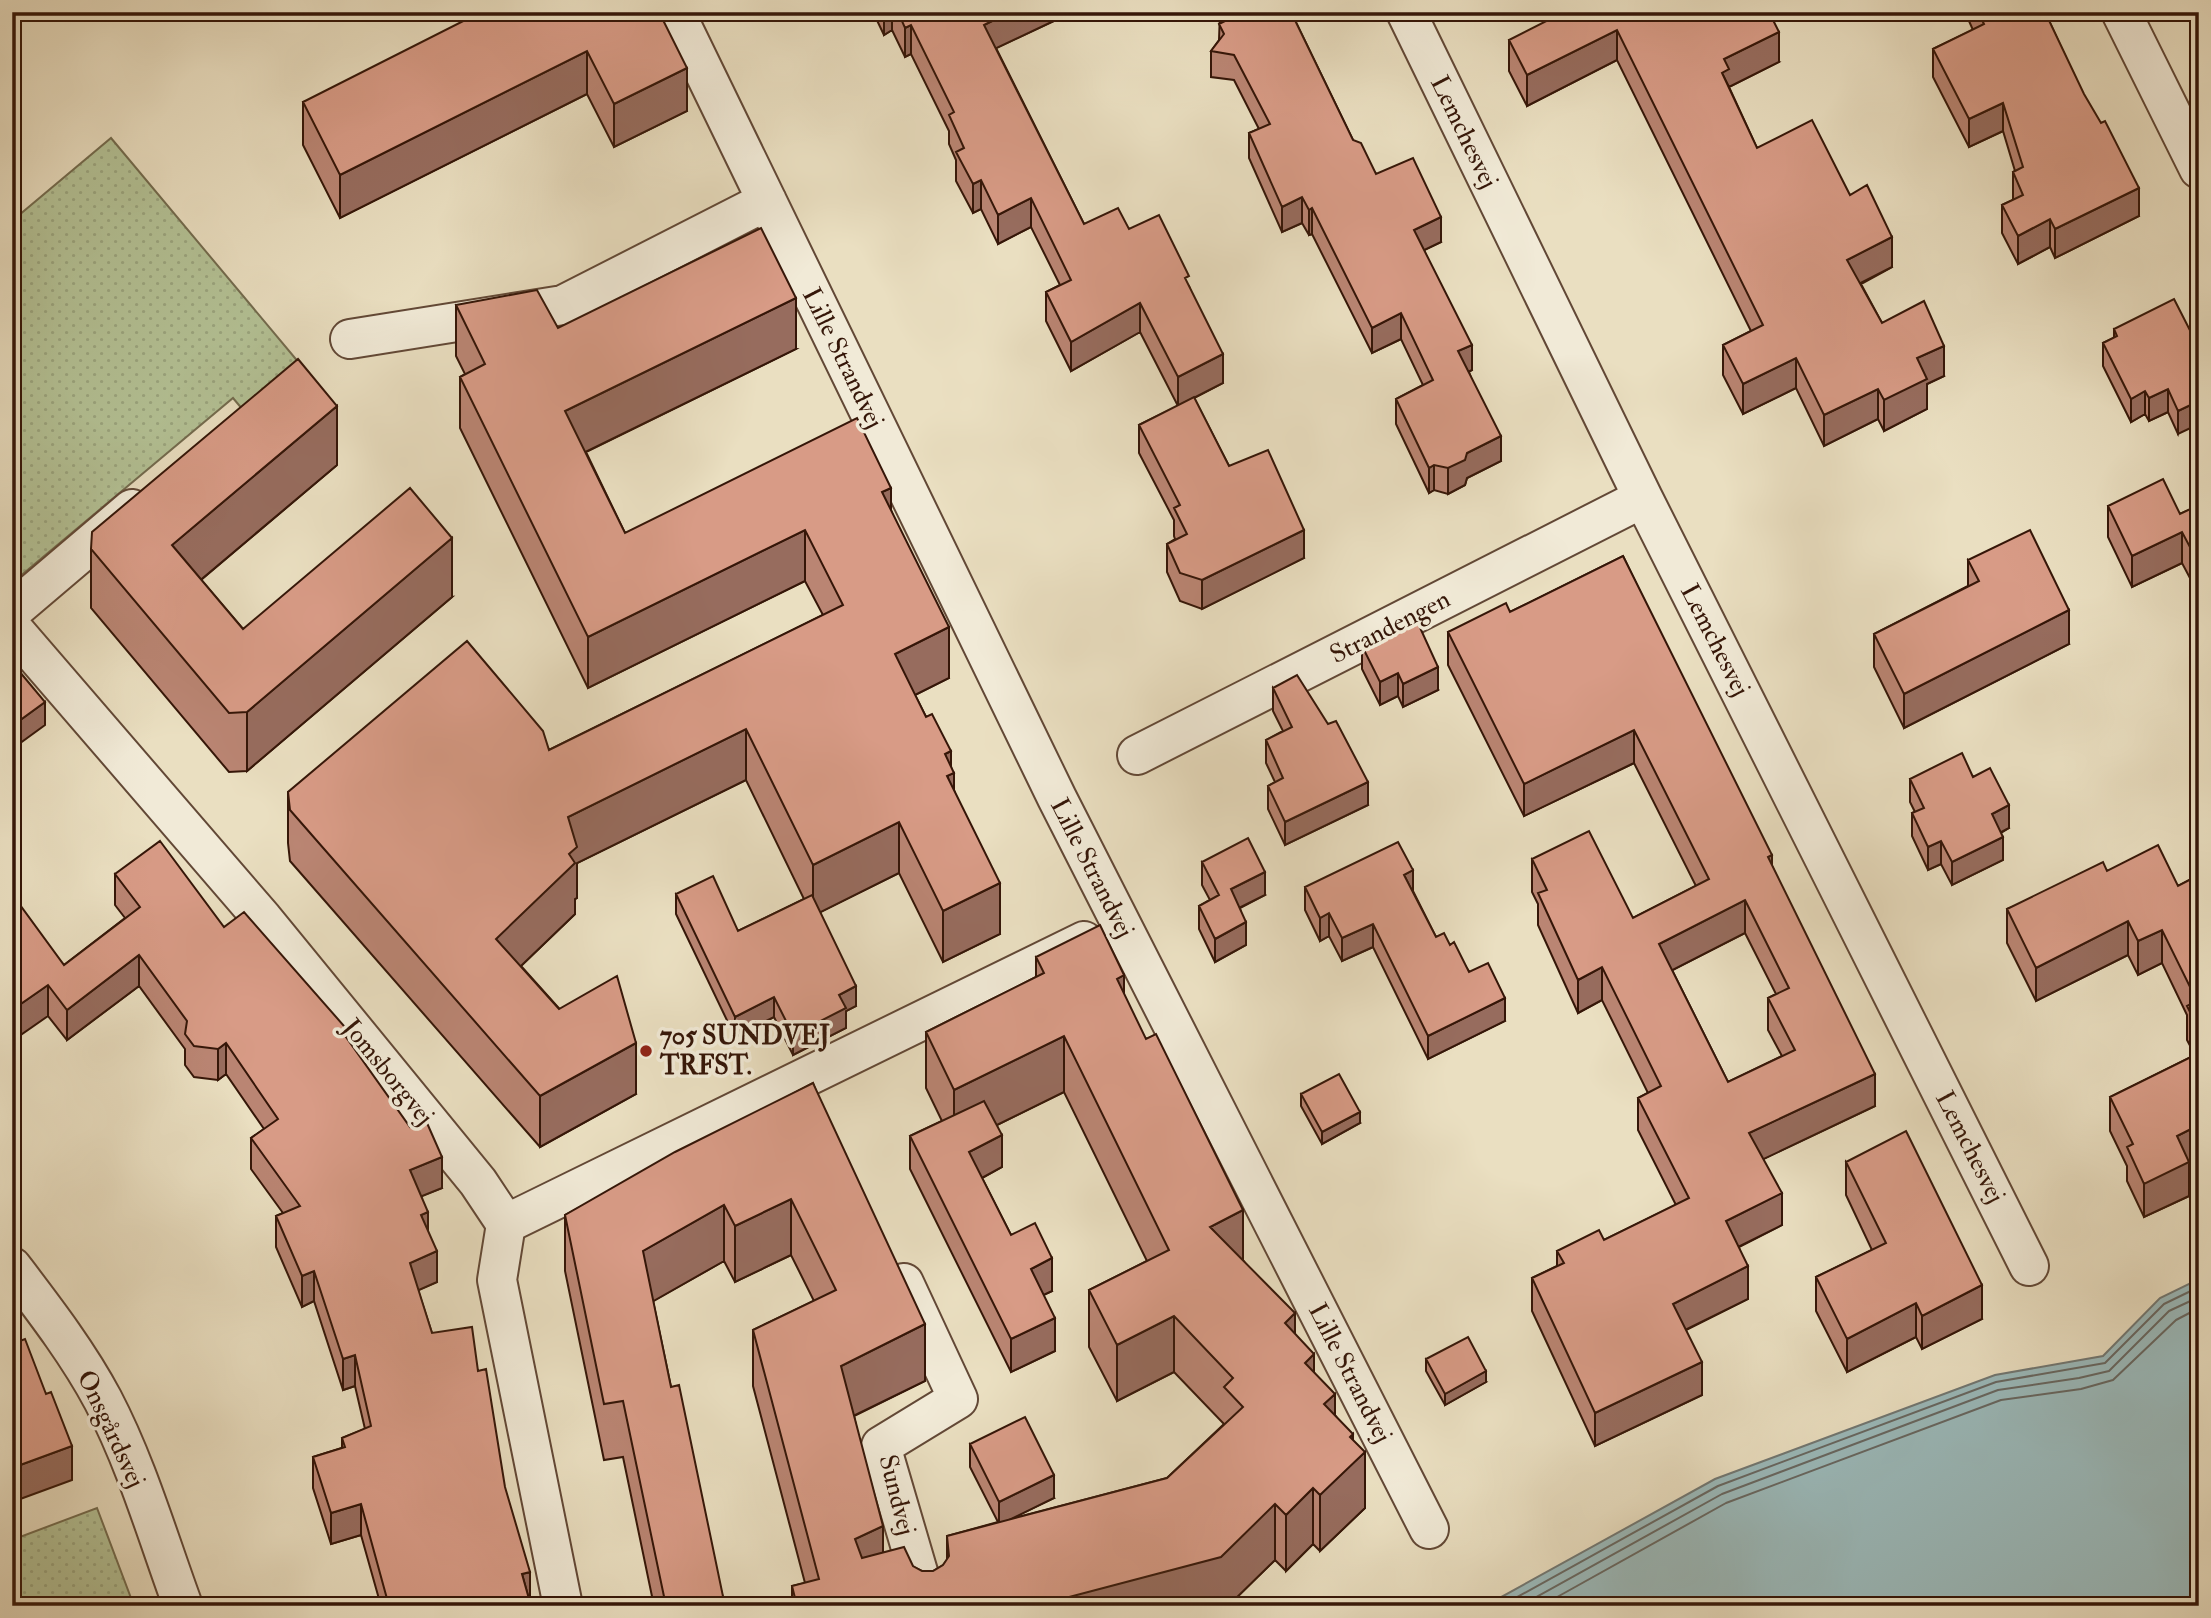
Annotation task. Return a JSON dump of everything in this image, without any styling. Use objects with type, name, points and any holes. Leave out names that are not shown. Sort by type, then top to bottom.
[{"type":"street","name":"Lille Strandvej","points":[[675,12],[1120,923],[1429,1529]]},
{"type":"street","name":"Lemchesvej","points":[[1406,12],[1643,498],[2029,1266]]},
{"type":"street","points":[[2121,12],[2199,169]]},
{"type":"street","points":[[350,339],[563,305],[767,201]]},
{"type":"street","points":[[12,611],[159,486]]},
{"type":"street","name":"Strandengen","points":[[1137,755],[1643,498]]},
{"type":"street","name":"Jomsborgvej","points":[[12,628],[263,919],[478,1182],[506,1224]]},
{"type":"street","points":[[563,1606],[497,1280],[506,1224],[815,1090],[1120,923]]},
{"type":"street","name":"Sundvej","points":[[889,1251],[958,1399],[881,1446],[928,1606]]},
{"type":"street","name":"Onsgårdsvej","points":[[12,1267],[51,1319],[102,1399],[123,1444],[183,1606]]},
{"type":"green space","points":[[111,138],[310,376],[254,423],[233,398],[12,583],[12,221]]},
{"type":"green space","points":[[97,1508],[134,1606],[12,1606],[12,1540]]},
{"type":"water","points":[[2199,1279],[2199,1606],[1485,1606],[1715,1479],[1995,1375],[2103,1356],[2160,1298]]},
{"type":"building","points":[[481,12],[659,12],[687,68],[614,104],[587,51],[340,175],[303,102]]},
{"type":"building","points":[[898,12],[1010,12],[984,25],[1084,224],[1118,208],[1129,229],[1159,215],[1189,276],[1185,278],[1223,354],[1178,377],[1140,303],[1071,342],[1046,292],[1071,280],[1031,198],[998,215],[981,180],[973,184],[956,152],[964,148],[949,115],[954,112],[911,25],[905,28]]},
{"type":"building","points":[[1223,12],[1291,12],[1353,140],[1361,143],[1376,174],[1413,158],[1441,217],[1414,230],[1472,345],[1458,351],[1501,436],[1467,453],[1465,460],[1448,468],[1434,465],[1429,468],[1396,399],[1433,380],[1401,313],[1372,328],[1312,208],[1309,210],[1302,197],[1282,207],[1249,133],[1270,124],[1234,55],[1211,51],[1224,34],[1219,24],[1227,20]]},
{"type":"building","points":[[1564,12],[1654,12],[1656,16],[1661,12],[1769,12],[1779,32],[1724,59],[1729,69],[1722,73],[1757,148],[1812,120],[1850,195],[1867,185],[1892,237],[1847,260],[1882,323],[1924,301],[1944,346],[1917,358],[1927,379],[1884,400],[1878,389],[1824,415],[1796,358],[1743,384],[1723,345],[1763,325],[1617,30],[1527,75],[1509,40]]},
{"type":"building","points":[[1978,12],[2045,12],[2084,94],[2101,123],[2105,121],[2139,188],[2055,229],[2050,219],[2018,236],[2002,205],[2023,195],[2013,172],[2023,167],[2003,103],[1969,119],[1933,49],[1984,24]]},
{"type":"building","points":[[761,228],[796,298],[565,411],[625,533],[857,418],[891,488],[882,492],[949,627],[895,654],[926,717],[932,714],[951,751],[945,754],[954,773],[947,776],[1000,883],[943,911],[899,822],[813,865],[746,729],[568,817],[577,847],[569,854],[575,863],[496,939],[559,1009],[617,976],[636,1043],[540,1096],[290,810],[288,792],[467,641],[543,731],[549,750],[843,605],[805,530],[588,637],[460,377],[485,364],[456,305],[537,290],[558,328]]},
{"type":"building","points":[[2174,299],[2199,348],[2199,401],[2178,411],[2168,389],[2149,398],[2145,391],[2131,399],[2103,343],[2117,336],[2114,329]]},
{"type":"building","points":[[298,359],[337,406],[172,545],[243,629],[410,488],[452,538],[247,712],[229,713],[91,549],[92,532]]},
{"type":"building","points":[[1194,397],[1229,466],[1268,450],[1304,530],[1202,580],[1180,573],[1167,544],[1187,534],[1174,508],[1180,505],[1139,425]]},
{"type":"building","points":[[2163,479],[2180,514],[2199,505],[2199,564],[2182,532],[2132,556],[2108,506]]},
{"type":"building","points":[[2030,530],[2069,610],[1904,694],[1874,634],[1979,581],[1968,560]]},
{"type":"building","points":[[1623,556],[1772,855],[1768,857],[1875,1074],[1749,1133],[1782,1193],[1726,1221],[1748,1266],[1673,1304],[1702,1362],[1595,1413],[1532,1278],[1564,1263],[1557,1251],[1599,1230],[1604,1240],[1689,1198],[1638,1098],[1661,1086],[1602,967],[1578,980],[1538,893],[1547,890],[1532,859],[1589,831],[1633,918],[1709,879],[1634,730],[1524,784],[1448,632],[1506,603],[1510,612]],"holes":[[[1745,900],[1789,988],[1768,998],[1795,1050],[1728,1082],[1659,944]]]},
{"type":"building","points":[[1417,621],[1438,667],[1403,684],[1398,673],[1380,682],[1362,646]]},
{"type":"building","points":[[14,665],[45,702],[12,726],[12,667]]},
{"type":"building","points":[[1297,675],[1328,724],[1336,721],[1368,782],[1285,822],[1268,786],[1283,778],[1266,740],[1292,727],[1273,688]]},
{"type":"building","points":[[1962,753],[1973,777],[1990,768],[2009,805],[1992,814],[2003,837],[1952,862],[1941,841],[1928,847],[1912,813],[1924,808],[1910,779]]},
{"type":"building","points":[[1248,838],[1265,872],[1231,889],[1246,922],[1215,939],[1199,906],[1219,895],[1202,862]]},
{"type":"building","points":[[160,841],[224,927],[244,912],[351,1034],[346,1037],[410,1127],[427,1123],[442,1157],[410,1170],[428,1212],[421,1215],[437,1251],[410,1263],[432,1333],[472,1327],[478,1371],[486,1369],[505,1487],[530,1572],[522,1574],[531,1606],[389,1606],[361,1504],[331,1513],[313,1457],[345,1447],[342,1438],[371,1426],[355,1355],[343,1359],[314,1271],[302,1276],[276,1216],[300,1206],[251,1138],[278,1119],[226,1043],[218,1049],[194,1046],[185,1034],[187,1021],[139,955],[67,1010],[48,985],[12,1010],[12,911],[20,905],[64,965],[140,907],[115,874]]},
{"type":"building","points":[[1398,842],[1413,870],[1404,875],[1436,937],[1444,933],[1450,945],[1454,942],[1469,972],[1488,963],[1505,998],[1428,1036],[1373,924],[1342,938],[1329,913],[1320,918],[1305,887]]},
{"type":"building","points":[[2158,845],[2178,886],[2199,875],[2199,1030],[2187,1006],[2197,1001],[2162,930],[2138,941],[2128,921],[2036,968],[2007,909],[2103,862],[2107,871]]},
{"type":"building","points":[[713,876],[738,931],[812,895],[856,986],[839,995],[846,1008],[793,1035],[774,997],[735,1017],[676,894]]},
{"type":"building","points":[[1100,925],[1124,975],[1117,979],[1146,1039],[1156,1034],[1243,1210],[1210,1227],[1295,1313],[1285,1323],[1314,1354],[1305,1363],[1335,1394],[1324,1404],[1353,1434],[1350,1437],[1365,1452],[1320,1495],[1313,1488],[1286,1515],[1275,1504],[1221,1557],[1035,1606],[797,1606],[792,1586],[819,1579],[753,1330],[836,1290],[791,1199],[735,1226],[724,1205],[643,1251],[671,1387],[679,1385],[725,1606],[666,1606],[623,1401],[604,1404],[565,1215],[675,1152],[813,1083],[925,1324],[841,1366],[883,1526],[855,1539],[862,1558],[904,1547],[913,1566],[922,1571],[933,1571],[943,1565],[949,1556],[947,1536],[1167,1478],[1243,1407],[1224,1387],[1233,1378],[1174,1316],[1117,1345],[1089,1290],[1169,1250],[1064,1036],[954,1090],[926,1032],[1044,973],[1036,957]]},
{"type":"building","points":[[2199,1053],[2199,1125],[2177,1136],[2189,1162],[2144,1184],[2127,1147],[2133,1144],[2110,1097]]},
{"type":"building","points":[[1339,1074],[1360,1112],[1322,1132],[1301,1094]]},
{"type":"building","points":[[984,1101],[1002,1135],[969,1152],[1011,1235],[1035,1223],[1052,1258],[1031,1269],[1055,1318],[1011,1339],[910,1136]]},
{"type":"building","points":[[1906,1131],[1982,1285],[1922,1316],[1916,1303],[1847,1339],[1816,1277],[1886,1243],[1846,1162]]},
{"type":"building","points":[[1468,1337],[1486,1371],[1445,1394],[1426,1359]]},
{"type":"building","points":[[25,1339],[46,1394],[51,1392],[72,1446],[12,1468],[12,1344]]},
{"type":"building","points":[[1025,1417],[1054,1475],[999,1502],[970,1444]]},
{"type":"place","name":"705 SUNDVEJ TRFST.","points":[[646,1051]]}]
